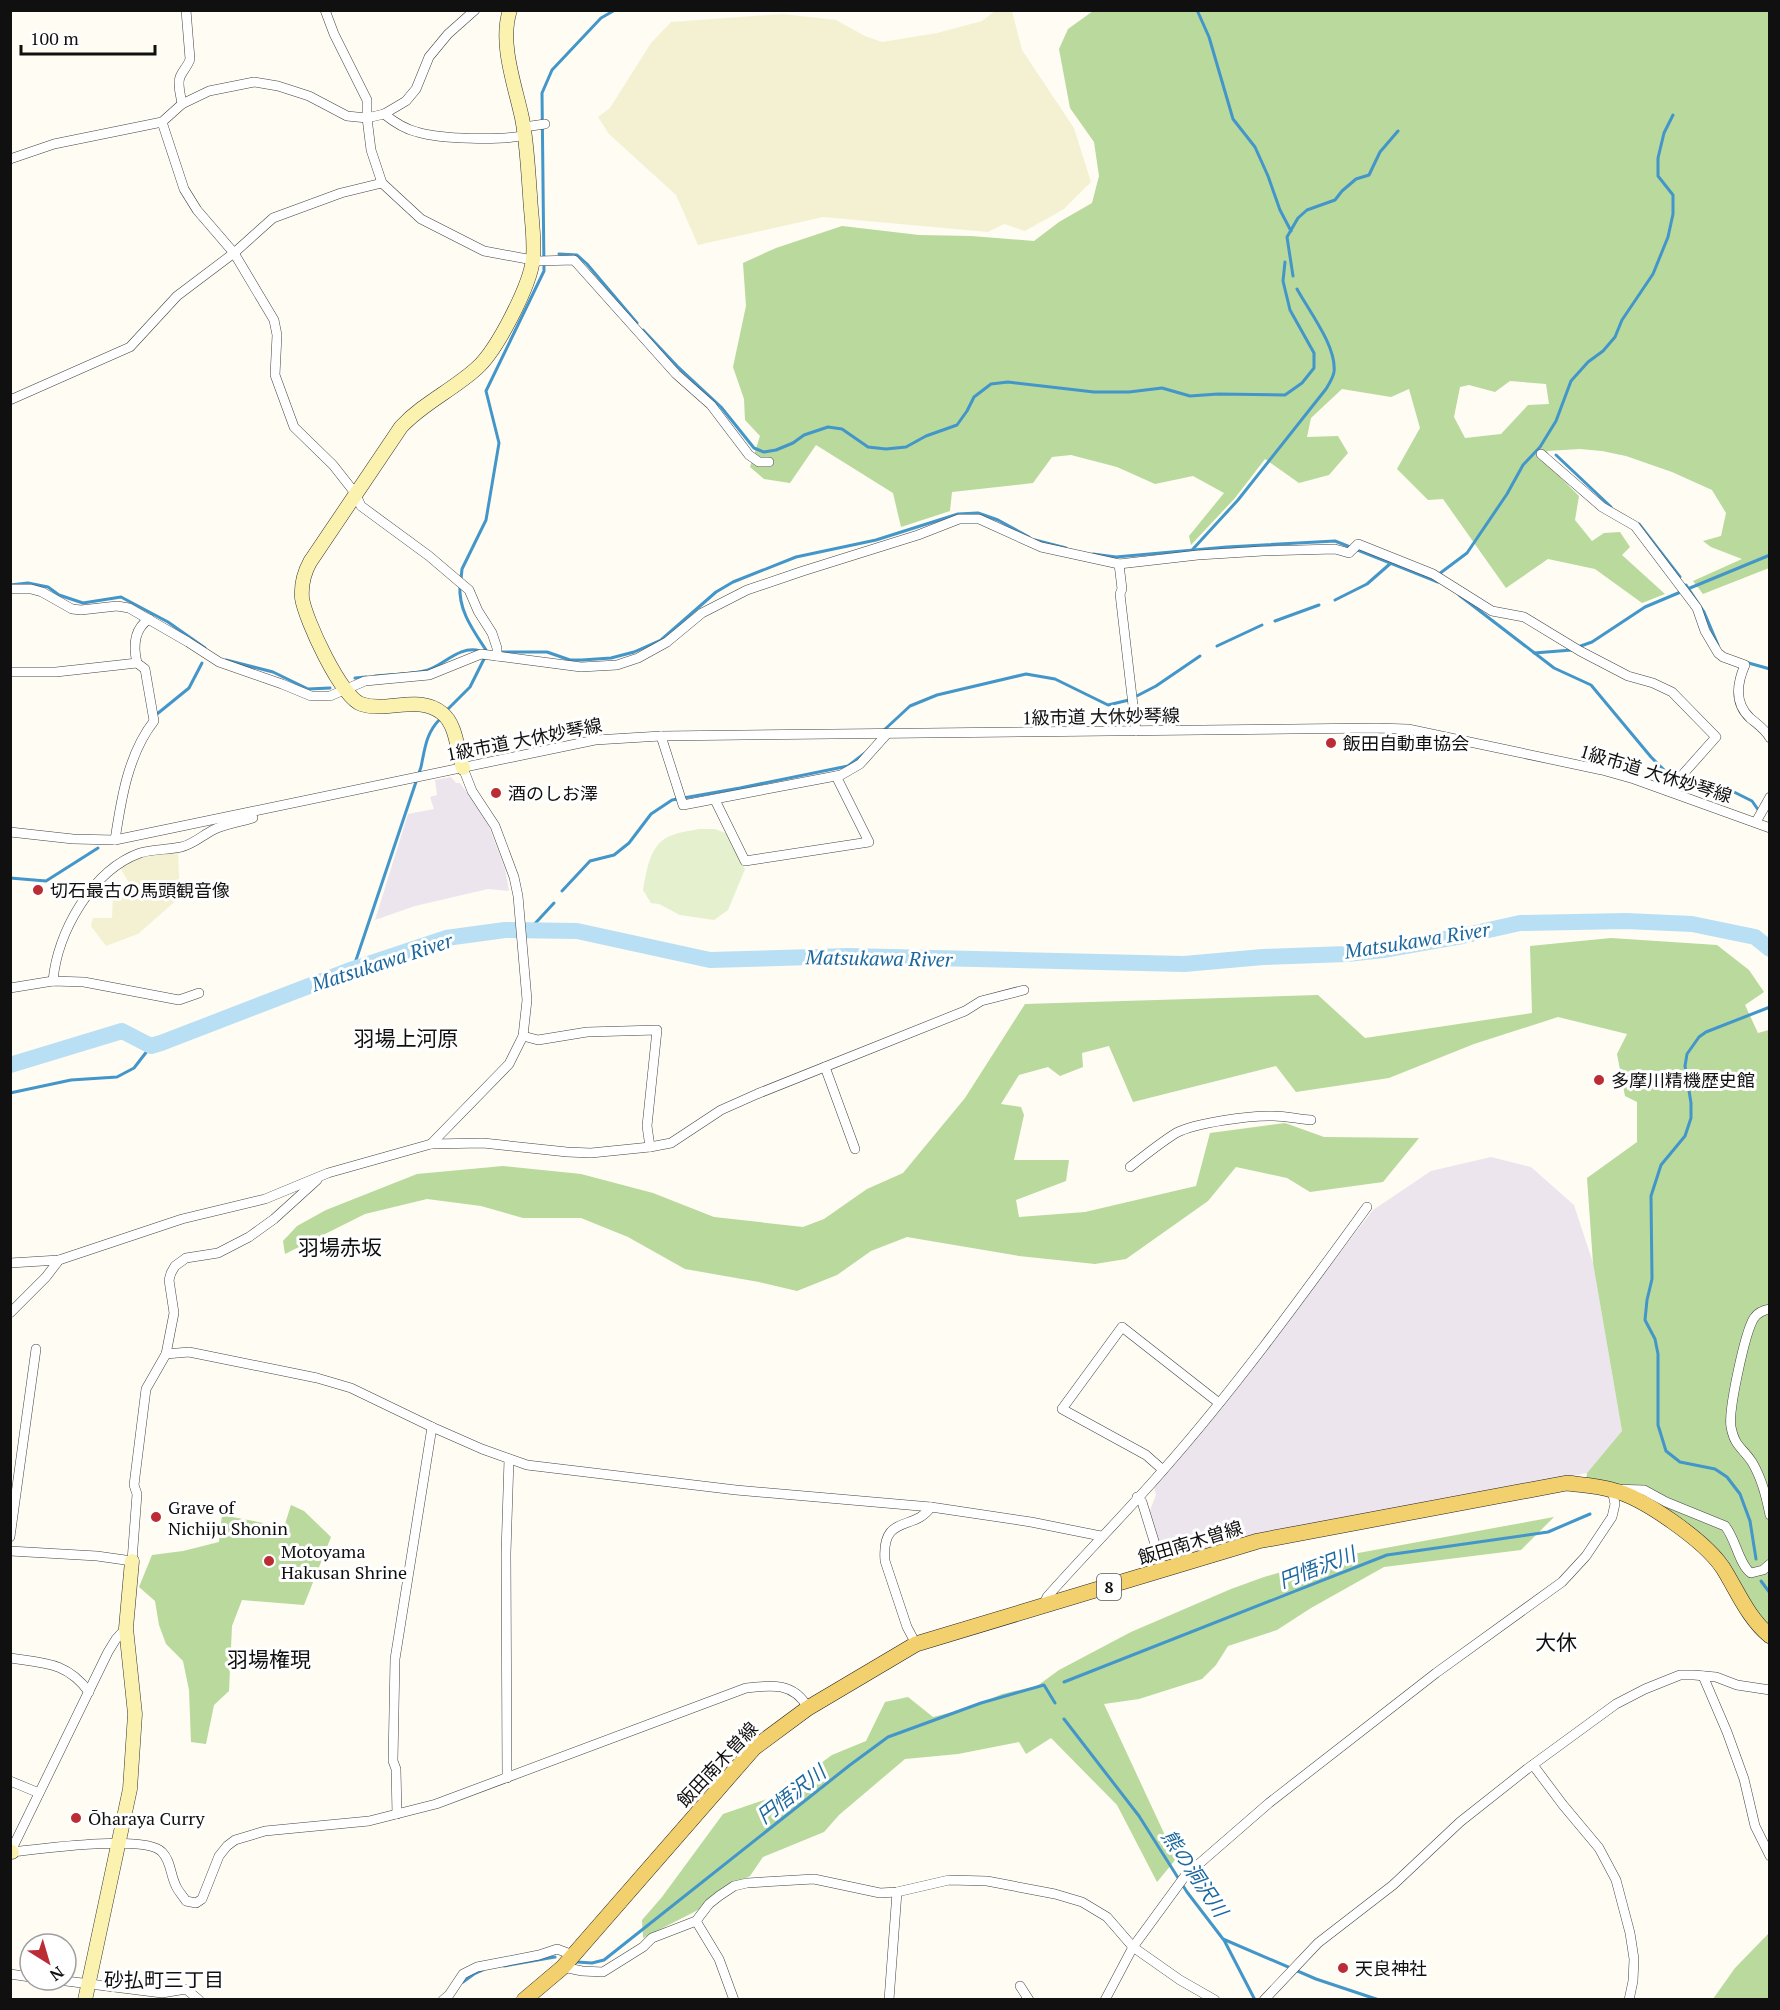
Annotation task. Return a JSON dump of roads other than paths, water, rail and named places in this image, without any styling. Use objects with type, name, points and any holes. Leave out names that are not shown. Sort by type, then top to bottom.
[{"type":"main road","name":"飯田南木曽線","points":[[524,2000],[563,1967],[754,1748],[808,1708],[916,1644],[1258,1541],[1567,1483],[1612,1489],[1642,1502],[1691,1536],[1722,1566],[1749,1614],[1770,1636]]},
{"type":"street","points":[[182,104],[180,77],[188,66],[190,58],[186,10]]},
{"type":"street","points":[[326,10],[334,34],[367,100],[370,150],[382,183],[421,219],[484,251],[535,261],[574,260],[676,374],[711,405],[749,455],[759,462],[770,462]]},
{"type":"street","points":[[10,159],[54,144],[162,122],[182,104],[209,91],[254,82],[278,86],[309,96],[347,116],[367,118],[384,114],[406,101],[416,89],[429,57],[448,34],[475,10]]},
{"type":"street","points":[[431,1144],[509,1064],[523,1036],[527,1000],[514,877],[498,832],[472,791],[451,724],[443,715],[426,705],[372,706],[361,704],[344,689],[311,626],[304,607],[302,589],[303,579],[310,562],[401,427],[486,359],[522,292],[535,261],[527,129],[507,48],[506,23],[510,10]]},
{"type":"street","points":[[384,114],[395,123],[426,135],[509,139],[527,129],[545,124]]},
{"type":"street","points":[[162,122],[184,189],[197,210],[234,253],[274,320],[277,335],[275,375],[294,427],[333,465],[355,493],[361,506],[429,556],[469,590],[478,611],[492,633],[491,653]]},
{"type":"street","points":[[10,400],[130,347],[177,296],[234,253],[273,218],[341,193],[382,183]]},
{"type":"street","points":[[1541,454],[1602,507],[1635,526],[1696,608],[1718,653],[1745,665],[1739,678],[1737,691],[1741,704],[1747,716],[1766,731],[1770,738]]},
{"type":"street","points":[[10,590],[31,589],[42,592],[72,609],[117,606],[129,608],[219,662],[311,696],[330,696],[365,681],[429,675],[491,653],[581,667],[617,664],[638,657],[667,642],[702,613],[747,590],[918,535],[959,519],[979,519],[1041,547],[1119,564],[1263,551],[1335,549],[1349,553],[1358,544],[1437,576],[1492,611],[1524,617],[1564,642],[1628,676],[1653,683],[1672,692],[1716,738],[1671,787]]},
{"type":"street","points":[[1119,564],[1122,589],[1120,594],[1136,731]]},
{"type":"street","points":[[137,663],[135,643],[137,633],[142,624],[149,619]]},
{"type":"street","points":[[10,672],[56,672],[137,663],[145,669],[154,721],[139,744],[120,801],[115,840]]},
{"type":"street","name":"1級市道 大休妙琴線","points":[[271,809],[595,740],[661,736],[1408,729],[1671,787],[1762,824]]},
{"type":"street","points":[[661,736],[683,804],[841,776],[860,764],[886,735]]},
{"type":"street","points":[[715,800],[745,861],[869,842],[836,776]]},
{"type":"street","points":[[1762,824],[1767,801]]},
{"type":"street","points":[[10,832],[74,839],[115,840],[271,809]]},
{"type":"street","points":[[53,981],[54,966],[61,942],[71,921],[83,901],[113,868],[141,852],[183,847],[215,829],[261,815],[271,809]]},
{"type":"street","points":[[10,988],[53,981],[84,982],[179,1000],[199,993]]},
{"type":"street","points":[[10,1263],[58,1260],[182,1219],[265,1199],[320,1176],[431,1144],[483,1143],[591,1153],[671,1143],[721,1110],[964,1011],[981,1001],[1024,990]]},
{"type":"street","points":[[523,1036],[538,1040],[587,1032],[657,1030],[647,1126],[650,1147]]},
{"type":"street","points":[[825,1067],[855,1149]]},
{"type":"street","points":[[1130,1167],[1153,1148],[1178,1132],[1203,1125],[1272,1116],[1311,1120]]},
{"type":"street","points":[[85,2000],[130,1789],[135,1714],[126,1628],[137,1494],[134,1485],[144,1402],[149,1382],[166,1354],[174,1313],[169,1280],[175,1266],[186,1258],[218,1253],[249,1237],[274,1219],[320,1176]]},
{"type":"street","points":[[1043,1606],[1047,1597],[1163,1470],[1219,1403],[1304,1294],[1367,1207]]},
{"type":"street","points":[[10,1313],[40,1283],[58,1260]]},
{"type":"street","points":[[1770,1309],[1754,1317],[1745,1341],[1730,1420],[1738,1447],[1751,1461],[1764,1487],[1770,1515]]},
{"type":"street","points":[[1163,1470],[1146,1455],[1062,1409],[1122,1327],[1219,1403]]},
{"type":"street","points":[[10,1537],[36,1349]]},
{"type":"street","points":[[166,1354],[189,1352],[317,1378],[351,1388],[432,1427],[527,1465],[736,1490],[931,1507],[1031,1522],[1101,1536]]},
{"type":"street","points":[[397,1814],[396,1769],[393,1761],[395,1659],[432,1427]]},
{"type":"street","points":[[507,1778],[506,1553],[509,1459]]},
{"type":"street","points":[[1105,2000],[1133,1947],[1185,1876],[1269,1803],[1426,1680],[1562,1582],[1586,1556],[1611,1517],[1615,1504],[1612,1489],[1644,1490],[1666,1502],[1725,1526],[1731,1533],[1744,1566],[1751,1573],[1763,1570],[1770,1564]]},
{"type":"street","points":[[1137,1497],[1142,1502],[1163,1570]]},
{"type":"street","points":[[916,1644],[907,1627],[885,1561],[884,1550],[886,1541],[898,1525],[922,1516],[931,1507]]},
{"type":"street","points":[[10,1551],[97,1556],[132,1562]]},
{"type":"street","points":[[11,1852],[116,1639],[126,1628]]},
{"type":"street","points":[[10,1658],[57,1665],[89,1692]]},
{"type":"street","points":[[1264,2000],[1318,1944],[1393,1885],[1460,1822],[1616,1704],[1645,1689],[1680,1676],[1716,1677],[1737,1685],[1770,1690]]},
{"type":"street","points":[[1703,1676],[1731,1741],[1744,1779],[1755,1826],[1770,1856]]},
{"type":"street","points":[[11,1852],[118,1842],[150,1845],[160,1850],[167,1859],[176,1887],[186,1901],[196,1903],[202,1899],[207,1890],[219,1856],[235,1840],[265,1831],[369,1821],[436,1804],[746,1688],[775,1684],[795,1694],[808,1708]]},
{"type":"street","points":[[1533,1765],[1599,1848],[1616,1880],[1626,1914],[1634,1959],[1629,2000]]},
{"type":"street","points":[[10,1781],[39,1793]]},
{"type":"street","points":[[563,1967],[603,1972],[643,1947],[652,1938],[696,1920],[719,1896],[734,1887],[747,1883],[814,1879],[880,1893],[897,1892],[949,1880],[987,1881],[1056,1894],[1082,1902],[1107,1917],[1133,1947],[1180,1980],[1215,2000]]},
{"type":"street","points":[[889,2000],[897,1892]]},
{"type":"street","points":[[696,1920],[719,1959],[734,2000]]},
{"type":"street","points":[[443,2000],[463,1974],[477,1967],[539,1955],[557,1949],[573,1955]]},
{"type":"street","points":[[78,1983],[162,1994],[186,1989],[199,2000]]},
{"type":"street","points":[[1020,1986],[1029,2000]]},
{"type":"waterway","points":[[461,579],[462,569],[486,520],[499,443],[486,391],[544,271],[542,93],[552,70],[601,18],[615,10]]},
{"type":"waterway","points":[[1197,10],[1209,37],[1233,119],[1255,147],[1280,210],[1291,231]]},
{"type":"waterway","points":[[1439,574],[1467,553],[1507,494],[1523,465],[1540,447],[1556,421],[1571,381],[1615,337],[1622,320],[1653,274],[1668,237],[1673,214],[1673,195],[1658,176],[1658,158],[1664,133],[1673,115]]},
{"type":"waterway","points":[[1293,276],[1287,237],[1298,218],[1307,210],[1335,200],[1356,179],[1369,175],[1380,152],[1398,131]]},
{"type":"waterway","points":[[559,254],[577,255],[637,323]]},
{"type":"waterway","points":[[643,330],[721,407],[754,448],[764,452],[776,450],[793,443],[804,435],[828,427],[842,429],[868,447],[886,449],[906,447],[926,436],[957,425],[974,397],[991,384],[1008,382],[1094,392],[1129,392],[1162,388],[1190,396],[1285,395],[1302,383],[1314,368],[1314,353],[1290,310],[1283,281],[1285,262]]},
{"type":"waterway","points":[[1193,549],[1238,500],[1326,389],[1333,376],[1334,362],[1327,341],[1297,289]]},
{"type":"waterway","points":[[1556,455],[1611,507]]},
{"type":"waterway","points":[[499,652],[547,652],[570,660],[611,658],[634,652],[661,640],[716,592],[733,582],[796,557],[876,540],[958,514],[978,513],[998,520],[1029,537]]},
{"type":"waterway","points":[[1639,524],[1680,577]]},
{"type":"waterway","points":[[1035,540],[1066,548]]},
{"type":"waterway","points":[[1093,554],[1116,557],[1227,547],[1335,541],[1438,582]]},
{"type":"waterway","points":[[1690,588],[1770,555]]},
{"type":"waterway","points":[[1335,600],[1367,584],[1391,563]]},
{"type":"waterway","points":[[10,585],[28,583],[48,587],[59,595],[83,603],[121,597],[168,622],[205,648]]},
{"type":"waterway","points":[[460,585],[464,611],[486,650]]},
{"type":"waterway","points":[[1686,585],[1704,612],[1718,645]]},
{"type":"waterway","points":[[1578,647],[1592,642],[1645,607],[1683,591]]},
{"type":"waterway","points":[[1459,595],[1554,668],[1591,685],[1651,757],[1669,775],[1689,785],[1732,791],[1752,801],[1759,811]]},
{"type":"waterway","points":[[1275,621],[1319,605]]},
{"type":"waterway","points":[[1217,646],[1262,625]]},
{"type":"waterway","points":[[1534,653],[1572,650]]},
{"type":"waterway","points":[[375,676],[422,672],[459,653],[480,651]]},
{"type":"waterway","points":[[883,731],[910,706],[937,695],[1026,674],[1055,679],[1108,705],[1129,700],[1156,686],[1200,656]]},
{"type":"waterway","points":[[446,711],[470,687],[485,657]]},
{"type":"waterway","points":[[226,660],[273,672],[308,689],[330,688]]},
{"type":"waterway","points":[[1745,662],[1770,669]]},
{"type":"waterway","points":[[157,714],[189,688],[202,663]]},
{"type":"waterway","points":[[355,678],[366,677]]},
{"type":"waterway","points":[[353,969],[421,767],[427,741],[440,719]]},
{"type":"waterway","points":[[562,891],[590,861],[614,855],[629,843],[651,814],[672,800],[848,766],[865,753]]},
{"type":"waterway","points":[[10,878],[46,881],[98,848]]},
{"type":"waterway","points":[[529,930],[554,903]]},
{"type":"waterway","name":"Matsukawa River","points":[[10,1065],[122,1031],[151,1046],[353,969],[446,938],[505,930],[577,931],[710,960],[848,956],[1184,964],[1383,950],[1520,923],[1626,921],[1692,924],[1755,937],[1770,949]]},
{"type":"waterway","points":[[1756,1559],[1750,1521],[1740,1494],[1727,1477],[1715,1469],[1680,1462],[1666,1451],[1658,1425],[1658,1354],[1655,1339],[1645,1320],[1652,1279],[1651,1196],[1661,1165],[1685,1136],[1691,1118],[1685,1066],[1687,1054],[1699,1037],[1706,1032],[1770,1007]]},
{"type":"waterway","points":[[10,1093],[71,1080],[117,1077],[134,1068],[151,1046]]},
{"type":"waterway","name":"円悟沢川","points":[[1064,1682],[1387,1555],[1548,1532],[1590,1514]]},
{"type":"waterway","points":[[1761,1581],[1770,1593]]},
{"type":"waterway","name":"円悟沢川","points":[[577,1962],[592,1963],[604,1960],[888,1737],[981,1703],[1044,1685],[1055,1703]]},
{"type":"waterway","name":"熊の洞沢川","points":[[1064,1719],[1139,1816],[1187,1892],[1223,1939],[1316,1979],[1379,2000]]},
{"type":"waterway","points":[[1224,1940],[1255,2000]]},
{"type":"waterway","name":"円悟沢川","points":[[504,1966],[555,1957]]},
{"type":"waterway","name":"円悟沢川","points":[[463,1982],[483,1970]]},
{"type":"place","name":"飯田自動車協会","points":[[1331,743]]},
{"type":"place","name":"酒のしお澤","points":[[496,793]]},
{"type":"place","name":"切石最古の馬頭観音像","points":[[38,890]]},
{"type":"place","name":"多摩川精機歴史館","points":[[1599,1080]]},
{"type":"place","name":"Grave of Nichiju Shonin","points":[[156,1517]]},
{"type":"place","name":"Motoyama Hakusan Shrine","points":[[269,1561]]},
{"type":"place","name":"Ōharaya Curry","points":[[76,1818]]},
{"type":"place","name":"天良神社","points":[[1343,1968]]},
{"type":"district","name":"羽場上河原","points":[[406,1038]]},
{"type":"district","name":"羽場赤坂","points":[[340,1247]]},
{"type":"district","name":"大休","points":[[1556,1642]]},
{"type":"district","name":"羽場権現","points":[[269,1659]]},
{"type":"district","name":"砂払町三丁目","points":[[164,1979]]}]
